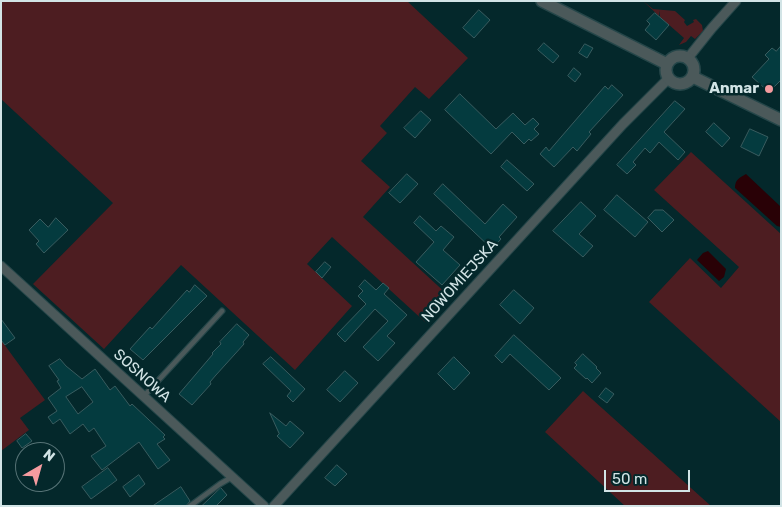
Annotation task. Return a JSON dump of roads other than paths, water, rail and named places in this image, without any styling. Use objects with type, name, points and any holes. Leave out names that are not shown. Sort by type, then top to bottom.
[{"type":"street","points":[[542,1],[667,64]]},
{"type":"street","points":[[688,58],[736,1]]},
{"type":"street","points":[[677,56],[688,58],[694,67],[693,76],[683,84],[674,82],[666,72],[667,64],[677,56]]},
{"type":"street","points":[[693,76],[781,120]]},
{"type":"street","name":"NOWOMIEJSKA","points":[[274,506],[623,124],[670,78]]},
{"type":"street","name":"SOSNOWA","points":[[1,266],[264,506]]},
{"type":"lane","points":[[144,396],[222,311]]},
{"type":"lane","points":[[190,506],[232,477]]},
{"type":"place","name":"Anmar","points":[[769,89]]}]
